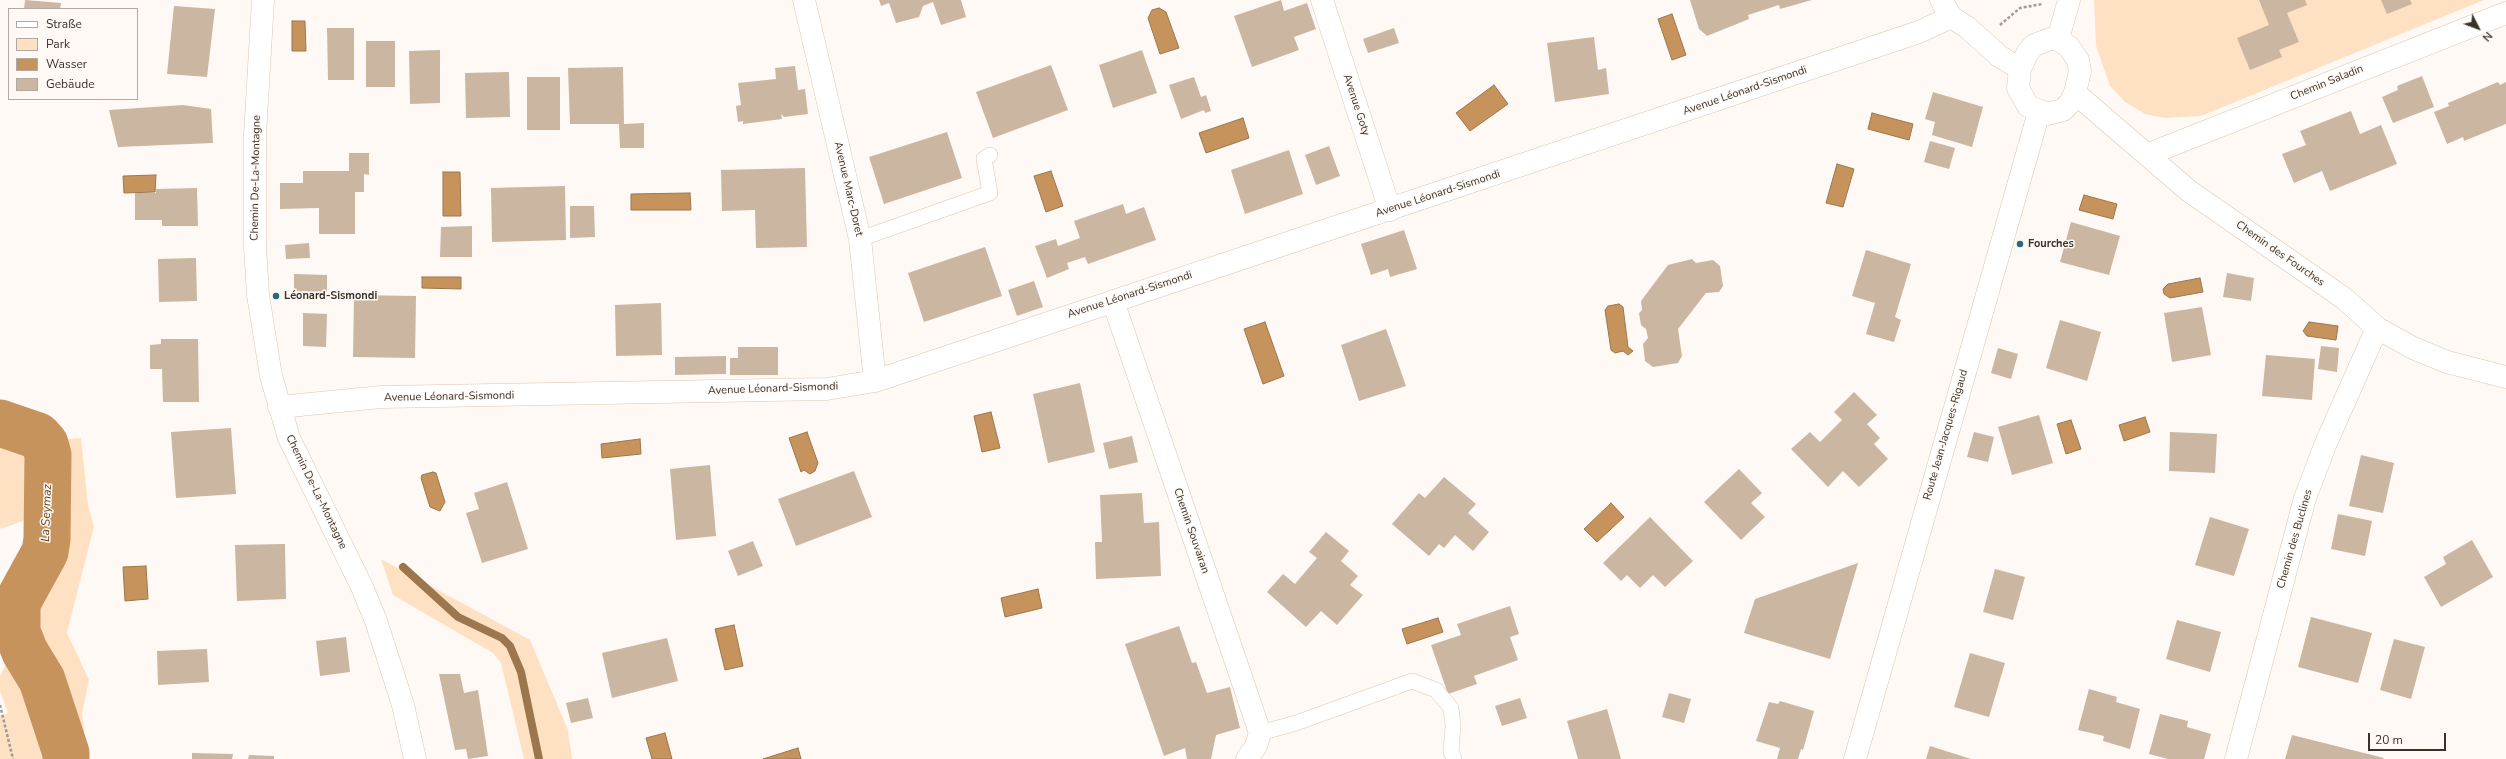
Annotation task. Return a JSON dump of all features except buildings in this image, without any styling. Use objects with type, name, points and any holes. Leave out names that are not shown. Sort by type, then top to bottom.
[{"type":"street","name":"Chemin De-La-Montagne","points":[[263,0],[255,134],[255,246],[258,294],[271,376],[278,407],[300,464],[362,587],[376,621],[403,705],[415,759]]},
{"type":"street","name":"Avenue Marc-Doret","points":[[804,0],[860,239],[874,381]]},
{"type":"street","name":"Avenue Goty","points":[[1322,0],[1390,210]]},
{"type":"street","points":[[2058,39],[2059,1]]},
{"type":"street","name":"Avenue Léonard-Sismondi","points":[[278,407],[380,397],[827,389],[874,381],[1390,210],[1919,32],[1946,9]]},
{"type":"street","points":[[1946,9],[1999,56],[2020,69]]},
{"type":"street","name":"Chemin Saladin","points":[[2149,154],[2506,12]]},
{"type":"street","points":[[2050,39],[2058,39],[2069,47],[2078,60],[2080,71],[2075,94],[2063,110],[2054,113],[2039,112],[2028,106],[2021,97],[2018,88],[2020,69],[2023,60],[2034,45],[2050,39]]},
{"type":"street","name":"Chemin des Fourches","points":[[2075,94],[2149,154],[2189,191],[2345,299],[2377,328],[2413,348],[2447,362],[2506,377]]},
{"type":"street","name":"Route Jean-Jacques-Rigaud","points":[[1855,759],[2039,112]]},
{"type":"street","name":"Chemin Souvairan","points":[[1113,301],[1260,733]]},
{"type":"street","name":"Chemin des Buclines","points":[[2236,759],[2305,498],[2326,443],[2377,328]]},
{"type":"street","points":[[1248,759],[1256,746],[1260,733]]},
{"type":"lane","points":[[860,239],[990,193],[984,159],[990,155]]},
{"type":"lane","points":[[1260,733],[1314,717],[1412,681],[1436,690],[1451,708],[1453,725],[1451,752],[1454,759]]},
{"type":"path","points":[[1997,28],[2020,8],[2059,1]]},
{"type":"path","points":[[0,705],[13,759]]},
{"type":"green space","points":[[2094,0],[2484,0],[2201,116],[2164,118],[2145,114],[2125,102],[2110,86],[2096,46]]},
{"type":"green space","points":[[0,435],[33,443],[81,438],[88,505],[94,526],[67,633],[89,680],[82,714],[88,759],[0,759],[0,716],[8,713],[0,691],[0,676],[8,660],[0,629],[0,608],[2,597],[25,553],[25,520],[1,529],[0,527]]},
{"type":"green space","points":[[381,559],[530,640],[568,730],[572,759],[524,759],[501,663],[493,653],[393,595]]},
{"type":"water","points":[[1159,8],[1166,12],[1179,48],[1160,54],[1148,18],[1152,10]]},
{"type":"water","points":[[1672,14],[1686,55],[1672,60],[1658,19]]},
{"type":"water","points":[[292,21],[305,21],[306,51],[292,51]]},
{"type":"water","points":[[1494,85],[1508,104],[1470,131],[1456,113]]},
{"type":"water","points":[[1872,113],[1913,124],[1909,140],[1868,129]]},
{"type":"water","points":[[1243,118],[1249,138],[1206,153],[1199,133]]},
{"type":"water","points":[[1837,164],[1854,169],[1843,207],[1826,203]]},
{"type":"water","points":[[1051,171],[1063,206],[1046,212],[1034,176]]},
{"type":"water","points":[[443,172],[460,172],[461,216],[443,216]]},
{"type":"water","points":[[156,175],[155,192],[124,193],[123,176]]},
{"type":"water","points":[[690,193],[691,210],[631,210],[631,194]]},
{"type":"water","points":[[2084,195],[2117,204],[2113,219],[2079,210]]},
{"type":"water","points":[[422,277],[461,277],[461,289],[422,288]]},
{"type":"water","points":[[2200,278],[2203,292],[2170,298],[2164,294],[2163,289],[2168,284]]},
{"type":"water","points":[[1619,304],[1623,307],[1628,347],[1633,351],[1628,355],[1623,351],[1615,353],[1611,350],[1605,310],[1608,306]]},
{"type":"water","points":[[1265,322],[1284,376],[1263,384],[1244,329]]},
{"type":"water","points":[[2309,322],[2338,326],[2336,340],[2307,336],[2303,331]]},
{"type":"water","points":[[991,412],[1000,448],[982,452],[974,416]]},
{"type":"water","points":[[2145,417],[2150,432],[2124,441],[2119,425]]},
{"type":"water","points":[[2071,420],[2081,449],[2066,454],[2057,424]]},
{"type":"water","points":[[807,432],[818,463],[815,471],[810,474],[804,470],[801,472],[789,438]]},
{"type":"water","points":[[640,439],[641,454],[602,458],[601,444]]},
{"type":"water","points":[[433,472],[436,473],[445,502],[440,511],[430,507],[421,478],[422,475]]},
{"type":"water","points":[[1611,503],[1624,517],[1597,542],[1584,529]]},
{"type":"water","points":[[146,566],[148,599],[125,601],[123,567]]},
{"type":"water","points":[[1038,589],[1042,608],[1005,617],[1001,598]]},
{"type":"water","points":[[1438,618],[1443,632],[1407,644],[1402,629]]},
{"type":"water","points":[[734,625],[743,666],[725,670],[715,629]]},
{"type":"water","points":[[665,733],[672,759],[652,759],[646,738]]},
{"type":"water","points":[[798,748],[801,759],[763,759]]},
{"type":"waterway","name":"La Seymaz","points":[[0,423],[38,436],[45,444],[48,455],[47,539],[45,552],[17,603],[17,632],[25,652],[42,680],[66,753],[66,759]]},
{"type":"waterway","points":[[403,567],[458,617],[502,638],[510,646],[521,672],[539,759]]},
{"type":"place","name":"Fourches","points":[[2020,244]]},
{"type":"place","name":"Léonard-Sismondi","points":[[276,296]]}]
